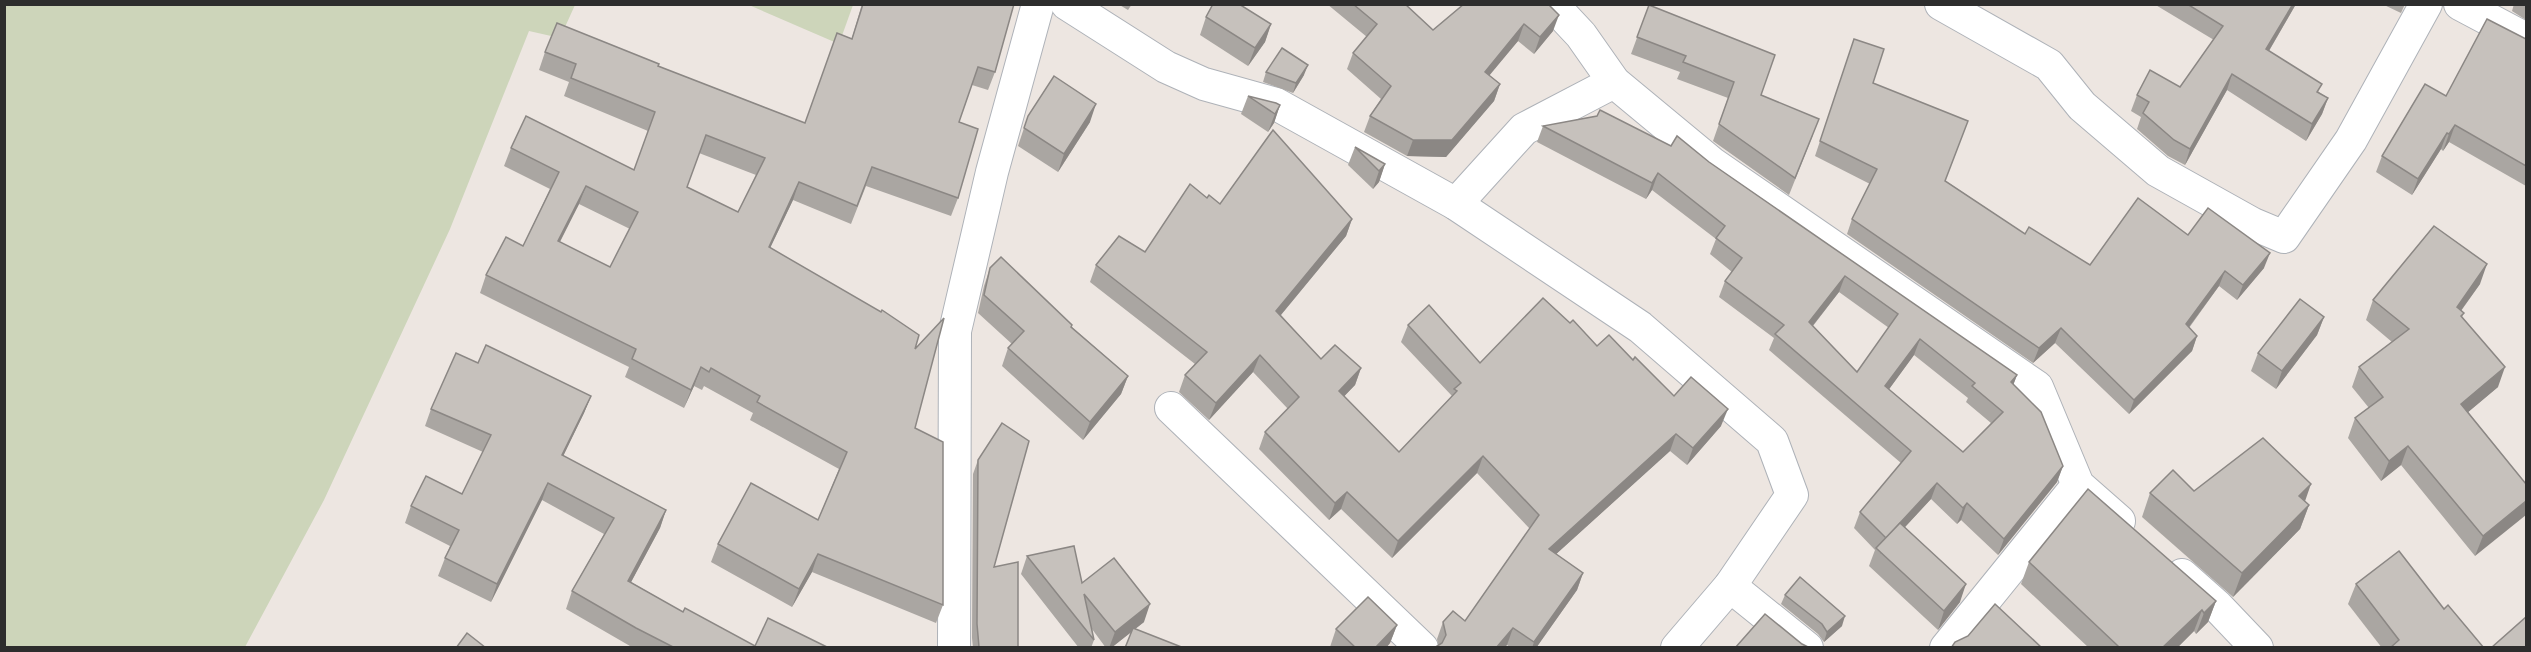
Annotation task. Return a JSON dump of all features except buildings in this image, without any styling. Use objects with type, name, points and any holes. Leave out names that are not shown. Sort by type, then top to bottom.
[{"type":"street","points":[[954,648],[955,331],[992,172],[1038,4]]},
{"type":"street","points":[[1067,4],[1166,67],[1204,84],[1276,104],[1456,204],[1640,327],[1772,441],[1792,495],[1730,586],[1677,648]]},
{"type":"street","points":[[1552,4],[1581,35],[1614,82],[1713,164],[2037,387],[2078,484],[2217,606],[2257,648]]},
{"type":"street","points":[[1941,4],[2049,65],[2082,106],[2158,171],[2253,224],[2284,237],[2351,140],[2426,4]]},
{"type":"street","points":[[2460,4],[2526,39]]},
{"type":"street","points":[[1456,204],[1524,129],[1614,82]]},
{"type":"street","points":[[1171,408],[1422,648]]},
{"type":"street","points":[[1946,648],[2078,484]]},
{"type":"street","points":[[1730,586],[1807,648]]},
{"type":"green space","points":[[4,5],[575,5],[560,38],[529,31],[450,229],[324,500],[245,647],[5,647]]},
{"type":"green space","points":[[749,5],[853,5],[839,44]]}]
